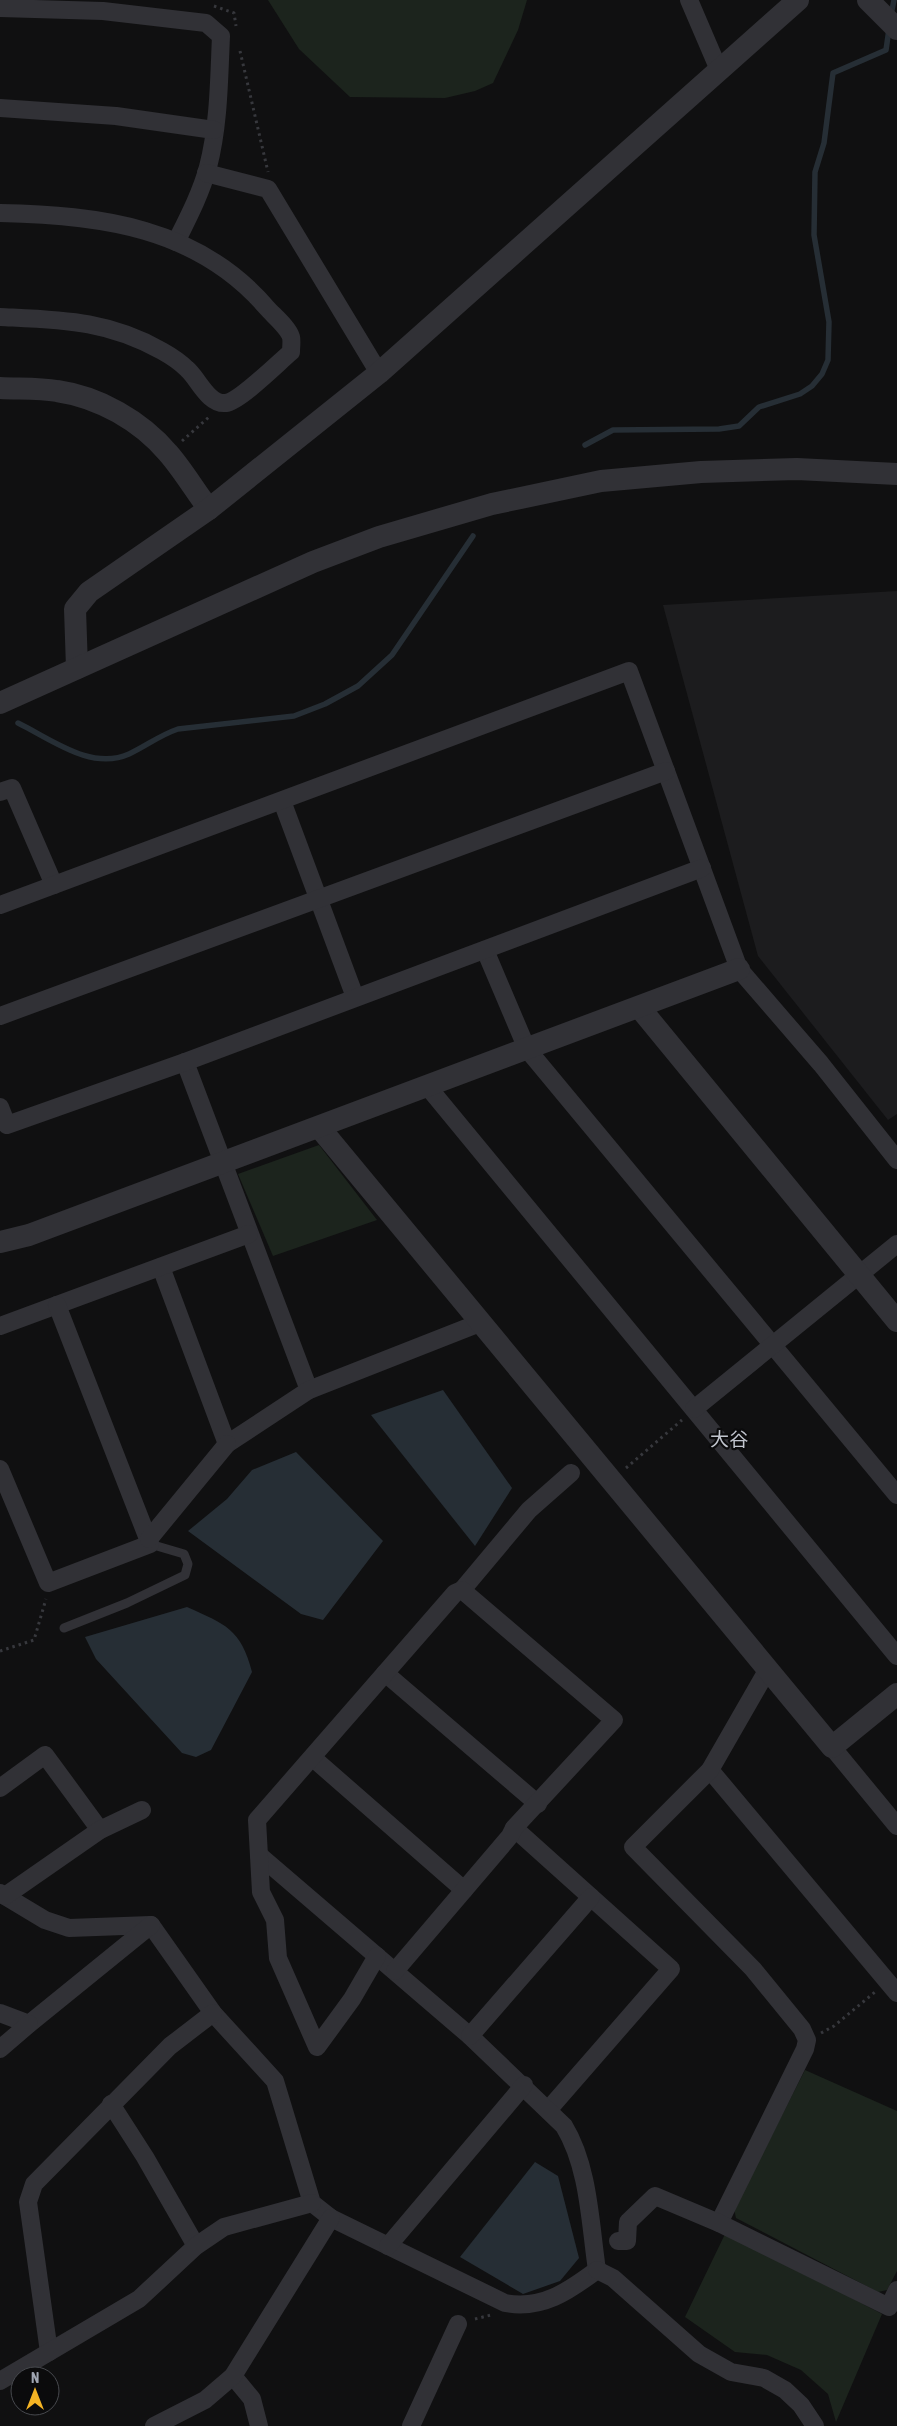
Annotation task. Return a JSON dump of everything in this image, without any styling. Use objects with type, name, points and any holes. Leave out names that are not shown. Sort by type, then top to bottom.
[{"type":"street","points":[[689,0],[719,70]]},
{"type":"street","points":[[77,668],[75,609],[84,598],[103,582],[209,509],[379,373],[798,0]]},
{"type":"street","points":[[868,0],[897,29]]},
{"type":"street","points":[[0,8],[103,11],[206,22],[220,36],[214,130],[206,173],[176,242]]},
{"type":"street","points":[[0,108],[116,116],[214,130]]},
{"type":"street","points":[[206,173],[268,189],[379,373]]},
{"type":"street","points":[[0,213],[95,219],[146,230],[176,242],[227,271],[257,297],[291,336],[291,352],[237,398],[225,403],[213,400],[188,370],[163,351],[124,333],[101,325],[0,317]]},
{"type":"street","points":[[0,388],[57,391],[93,400],[118,412],[146,432],[168,453],[209,509]]},
{"type":"street","points":[[0,703],[313,562],[379,537],[492,504],[601,481],[701,472],[797,468],[897,474]]},
{"type":"street","points":[[0,905],[628,671],[739,969],[821,1064],[897,1160]]},
{"type":"street","points":[[0,1016],[666,771]]},
{"type":"street","points":[[0,792],[12,788],[54,885]]},
{"type":"street","points":[[282,801],[355,997]]},
{"type":"street","points":[[0,1107],[7,1125],[185,1062],[702,868]]},
{"type":"street","points":[[485,950],[527,1050],[897,1495]]},
{"type":"street","points":[[0,1242],[29,1235],[739,969]]},
{"type":"street","points":[[639,1007],[897,1321]]},
{"type":"street","points":[[185,1062],[309,1390]]},
{"type":"street","points":[[428,1087],[897,1656]]},
{"type":"street","points":[[319,1127],[897,1826]]},
{"type":"street","points":[[0,1326],[249,1234]]},
{"type":"street","points":[[694,1410],[772,1343],[897,1244]]},
{"type":"street","points":[[160,1267],[227,1444]]},
{"type":"street","points":[[57,1305],[150,1542]]},
{"type":"street","points":[[0,1468],[48,1583],[150,1542],[227,1444],[309,1390],[482,1322]]},
{"type":"street","points":[[377,1956],[352,1999],[317,2047],[278,1958],[275,1920],[261,1892],[257,1820],[313,1758],[454,1593],[462,1590],[529,1510],[571,1473]]},
{"type":"street","points":[[395,1971],[510,1836],[514,1828],[614,1720],[462,1590]]},
{"type":"street","points":[[719,2223],[807,2040],[802,2028],[753,1969],[633,1847],[710,1770],[768,1670]]},
{"type":"street","points":[[385,1674],[538,1804]]},
{"type":"street","points":[[832,1747],[897,1694]]},
{"type":"street","points":[[0,1788],[44,1755],[100,1830]]},
{"type":"street","points":[[313,1758],[464,1890]]},
{"type":"street","points":[[710,1770],[892,1988]]},
{"type":"street","points":[[142,1810],[100,1830],[2,1895],[44,1920],[69,1928],[151,1925]]},
{"type":"street","points":[[514,1828],[671,1969],[549,2109]]},
{"type":"street","points":[[259,1854],[470,2036],[524,2085],[564,2126],[575,2144],[585,2189],[597,2270]]},
{"type":"street","points":[[470,2036],[591,1897]]},
{"type":"street","points":[[151,1925],[213,2013],[275,2081],[312,2202],[331,2218],[505,2303],[520,2306],[568,2293],[597,2270]]},
{"type":"street","points":[[0,2049],[151,1925]]},
{"type":"street","points":[[0,2013],[29,2024]]},
{"type":"street","points":[[49,2352],[28,2202],[34,2184],[170,2046],[213,2013]]},
{"type":"street","points":[[388,2246],[524,2085]]},
{"type":"street","points":[[111,2104],[145,2157],[196,2246]]},
{"type":"street","points":[[618,2241],[627,2241],[628,2222],[655,2196],[719,2223],[889,2307],[897,2290]]},
{"type":"street","points":[[0,2380],[140,2299],[196,2246],[224,2227],[312,2202]]},
{"type":"street","points":[[154,2426],[205,2400],[233,2376],[331,2218]]},
{"type":"street","points":[[597,2270],[613,2278],[698,2354],[731,2372],[764,2378],[785,2390],[801,2405],[815,2426]]},
{"type":"street","points":[[411,2426],[458,2324]]},
{"type":"street","points":[[233,2376],[252,2399],[259,2426]]},
{"type":"lane","points":[[64,1628],[127,1603],[185,1574],[188,1564],[184,1554],[150,1542]]},
{"type":"path","points":[[168,453],[225,403]]},
{"type":"path","points":[[612,1481],[694,1410]]},
{"type":"path","points":[[0,1651],[34,1640],[47,1594],[48,1583]]},
{"type":"path","points":[[807,2040],[834,2026],[892,1988]]},
{"type":"shaded area","points":[[268,0],[527,0],[518,30],[493,83],[475,91],[445,98],[350,97],[299,49]]},
{"type":"shaded area","points":[[897,591],[897,1114],[888,1120],[758,956],[663,605]]},
{"type":"shaded area","points":[[319,1145],[377,1220],[273,1256],[238,1174]]},
{"type":"shaded area","points":[[443,1390],[512,1488],[475,1546],[371,1415]]},
{"type":"shaded area","points":[[296,1452],[383,1541],[323,1620],[301,1614],[188,1531],[227,1499],[252,1470]]},
{"type":"shaded area","points":[[187,1607],[212,1618],[237,1637],[243,1646],[252,1672],[211,1750],[196,1757],[182,1753],[96,1659],[85,1637]]},
{"type":"shaded area","points":[[805,2070],[897,2111],[897,2271],[887,2290],[878,2292],[736,2218],[734,2209]]},
{"type":"shaded area","points":[[535,2162],[558,2176],[579,2258],[560,2281],[523,2294],[460,2257]]},
{"type":"shaded area","points":[[726,2232],[882,2314],[836,2422],[828,2394],[801,2370],[767,2355],[735,2352],[685,2317]]},
{"type":"waterway","points":[[891,15],[894,0]]},
{"type":"waterway","points":[[585,445],[613,430],[719,429],[739,426],[759,407],[800,394],[812,386],[822,374],[828,360],[829,322],[814,235],[815,172],[824,143],[833,73],[886,50],[889,29]]},
{"type":"waterway","points":[[18,723],[72,751],[100,759],[115,758],[129,754],[178,729],[294,716],[325,704],[358,686],[392,655],[473,536]]},
{"type":"district","name":"大谷","points":[[729,1439]]}]
